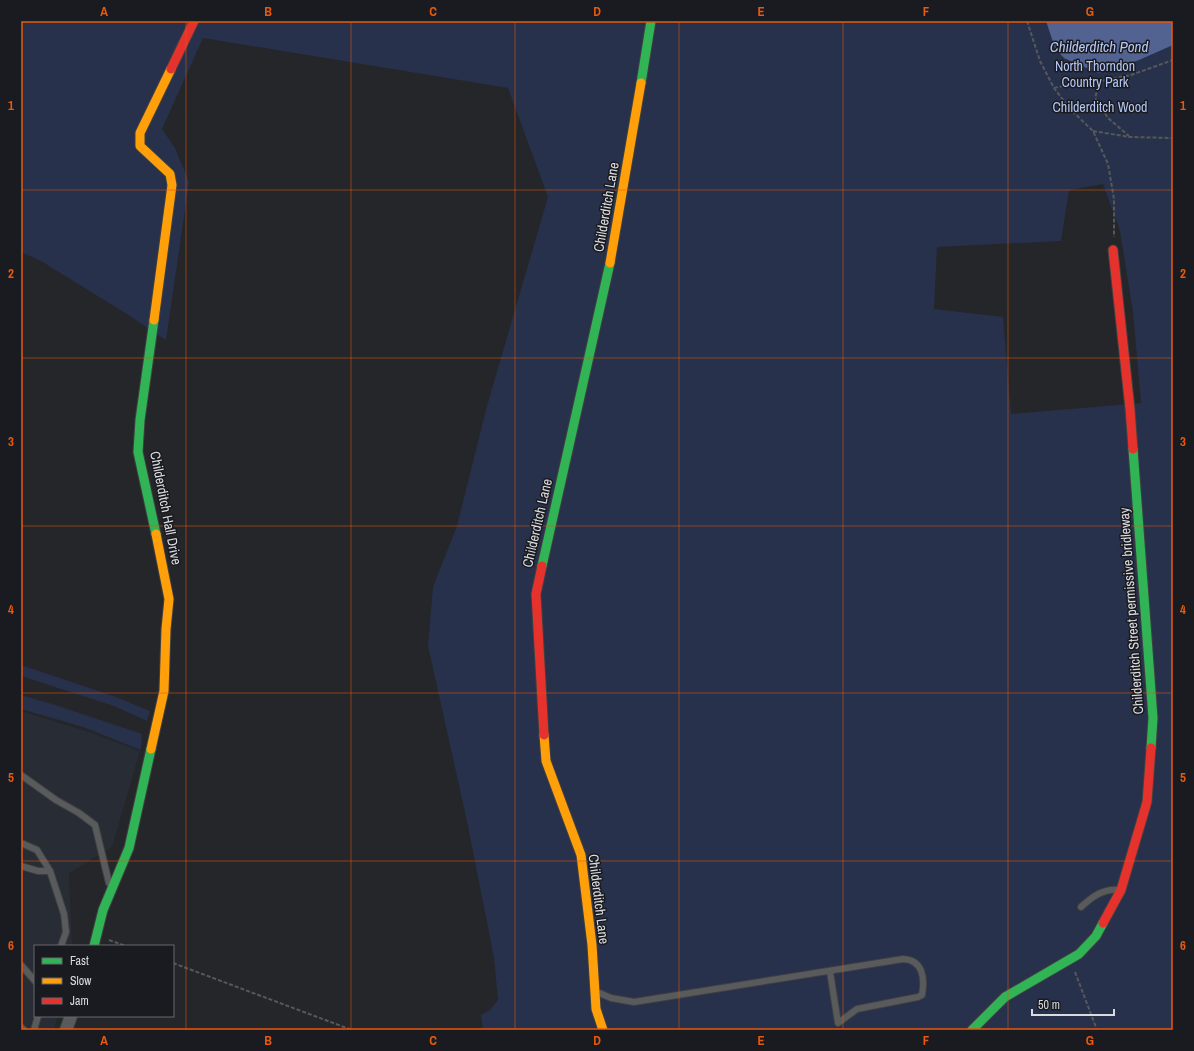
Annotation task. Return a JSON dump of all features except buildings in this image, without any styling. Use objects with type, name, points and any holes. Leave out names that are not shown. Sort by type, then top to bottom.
[{"type":"street","name":"Childerditch Hall Drive","points":[[94,945],[110,891],[129,848],[136,811],[146,774],[164,691],[166,629],[169,599],[150,502],[143,478],[138,452],[140,420],[172,185],[170,174],[140,146],[140,133],[194,21]]},
{"type":"street","name":"Childerditch Lane","points":[[603,1030],[596,1009],[592,945],[581,855],[546,762],[536,594],[611,261],[651,21]]},
{"type":"street","name":"Childerditch Street permissive bridleway","points":[[972,1030],[1005,997],[1079,954],[1096,936],[1121,890],[1147,802],[1153,718],[1130,409],[1113,250]]},
{"type":"street","points":[[66,1030],[71,1017]]},
{"type":"lane","points":[[21,775],[56,800],[96,825],[110,891]]},
{"type":"lane","points":[[21,843],[37,850],[50,870],[64,914],[66,932],[61,945]]},
{"type":"lane","points":[[21,866],[38,871],[50,870]]},
{"type":"lane","points":[[1081,907],[1096,894],[1113,889],[1121,890]]},
{"type":"lane","points":[[595,992],[611,998],[634,1002],[907,960],[918,964],[921,970],[922,995],[857,1009],[838,1024],[830,972]]},
{"type":"lane","points":[[21,965],[34,980]]},
{"type":"lane","points":[[34,1030],[38,1017]]},
{"type":"lane","points":[[21,1027],[24,1030]]},
{"type":"path","points":[[1027,21],[1040,62],[1054,88],[1071,110],[1093,131],[1108,164],[1114,199],[1113,250]]},
{"type":"path","points":[[1054,88],[1086,81],[1100,81],[1131,76],[1173,60]]},
{"type":"path","points":[[1100,81],[1095,98],[1108,118],[1130,137]]},
{"type":"path","points":[[1093,131],[1130,137],[1173,138]]},
{"type":"path","points":[[97,935],[123,945]]},
{"type":"path","points":[[1070,960],[1097,1030]]},
{"type":"path","points":[[174,964],[352,1030]]},
{"type":"shaded area","points":[[21,711],[92,733],[140,751],[112,847],[69,873],[72,945],[34,945],[34,1017],[58,1017],[54,1030],[21,1030]]},
{"type":"green space","points":[[21,21],[1173,21],[1173,1030],[483,1030],[481,1015],[490,1010],[498,1000],[494,958],[468,826],[428,646],[433,587],[457,526],[487,406],[548,197],[508,88],[203,38],[162,129],[175,148],[189,182],[166,340],[41,261],[21,252]],"holes":[[[1103,184],[1120,231],[1133,312],[1141,403],[1011,414],[1003,317],[934,309],[937,247],[1061,241],[1069,190]]]},
{"type":"green space","points":[[21,665],[116,697],[150,711],[147,721],[114,706],[21,676]]},
{"type":"green space","points":[[21,695],[142,734],[141,750],[83,727],[21,709]]},
{"type":"water","name":"Childerditch Pond","points":[[1046,21],[1173,21],[1173,45],[1139,60],[1098,73],[1064,58],[1055,48]]},
{"type":"traffic: fast","points":[[641,83],[651,21]]},
{"type":"traffic: fast","points":[[542,566],[610,263]]},
{"type":"traffic: fast","points":[[154,320],[140,420],[138,452],[156,534]]},
{"type":"traffic: fast","points":[[1133,449],[1153,718],[1151,748]]},
{"type":"traffic: fast","points":[[94,945],[103,910],[129,848],[151,749]]},
{"type":"traffic: fast","points":[[972,1030],[1005,997],[1079,954],[1096,936],[1103,923]]},
{"type":"traffic: slow","points":[[154,320],[172,185],[170,174],[140,146],[140,133],[171,69]]},
{"type":"traffic: slow","points":[[610,263],[641,83]]},
{"type":"traffic: slow","points":[[151,749],[164,691],[166,629],[169,599],[156,534]]},
{"type":"traffic: slow","points":[[544,735],[546,761],[581,855],[592,945],[596,1009],[603,1030]]},
{"type":"traffic: jam","points":[[171,69],[194,21]]},
{"type":"traffic: jam","points":[[1113,250],[1133,449]]},
{"type":"traffic: jam","points":[[542,566],[536,594],[544,735]]},
{"type":"traffic: jam","points":[[1103,923],[1121,890],[1147,802],[1151,748]]},
{"type":"park label","name":"North Thorndon Country Park","points":[[1095,74]]},
{"type":"park label","name":"Childerditch Wood","points":[[1100,107]]}]
